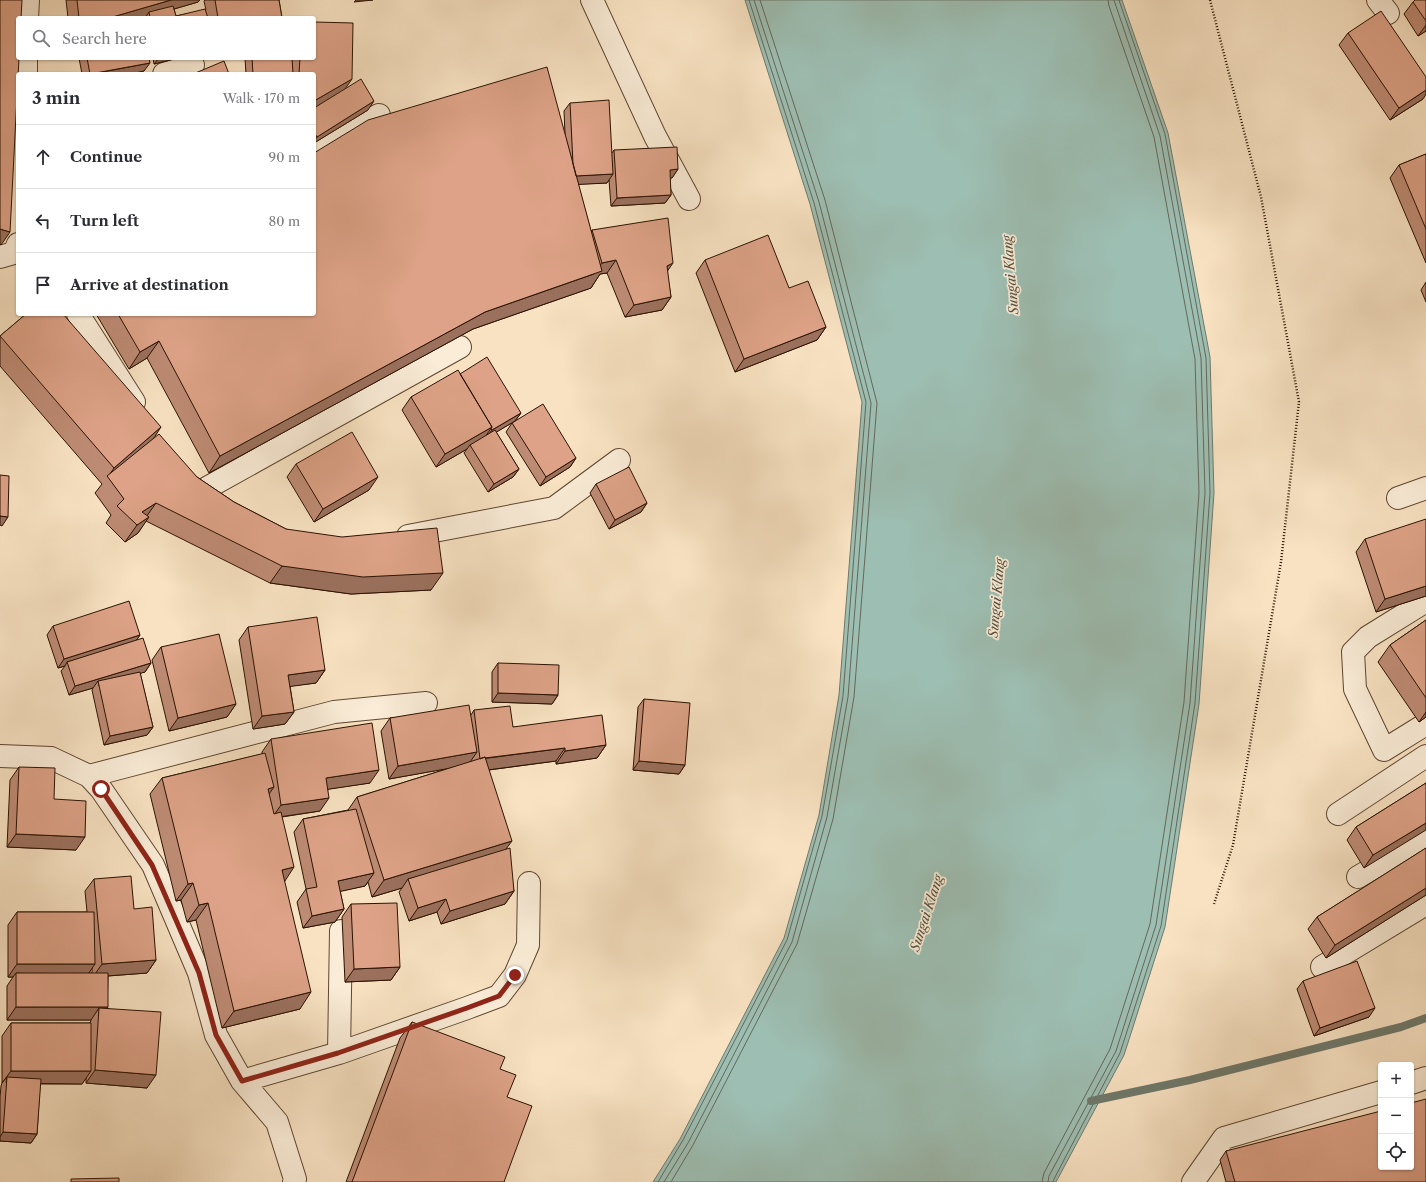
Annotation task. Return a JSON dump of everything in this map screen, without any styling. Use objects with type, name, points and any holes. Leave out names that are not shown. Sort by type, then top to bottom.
[{"type":"street","points":[[27,16],[28,0]]},
{"type":"street","points":[[592,0],[655,136],[689,199]]},
{"type":"street","points":[[26,60],[26,72]]},
{"type":"street","points":[[170,72],[193,65]]},
{"type":"street","points":[[316,148],[379,115]]},
{"type":"street","points":[[79,316],[146,421]]},
{"type":"street","points":[[205,489],[460,347]]},
{"type":"street","points":[[393,539],[554,508],[619,460]]},
{"type":"street","points":[[190,473],[205,489],[225,501]]},
{"type":"street","points":[[1398,498],[1426,488]]},
{"type":"street","points":[[1426,601],[1368,637],[1353,652],[1355,689],[1384,750],[1426,724]]},
{"type":"street","points":[[89,776],[334,712],[426,703]]},
{"type":"street","points":[[0,756],[51,758],[89,776],[101,789],[152,865],[199,973],[216,1035],[242,1081],[277,1122],[295,1179],[294,1182]]},
{"type":"street","points":[[1338,814],[1426,756]]},
{"type":"street","points":[[1358,877],[1426,837]]},
{"type":"street","points":[[242,1081],[338,1053],[499,996],[515,975],[528,945],[529,883]]},
{"type":"street","points":[[1322,967],[1426,904]]},
{"type":"street","points":[[338,1053],[341,931]]},
{"type":"street","points":[[1414,1082],[1426,1078]]},
{"type":"street","points":[[1193,1182],[1224,1138],[1378,1093]]},
{"type":"path","points":[[1210,0],[1261,197],[1299,402],[1281,562],[1235,837],[1214,904]]},
{"type":"water","name":"Sungai Klang","points":[[745,0],[1122,0],[1168,133],[1210,357],[1214,493],[1199,704],[1165,927],[1124,1055],[1056,1182],[653,1182],[680,1139],[784,938],[819,815],[839,695],[862,402],[810,204]]},
{"type":"building","points":[[0,0],[22,0],[21,16],[16,16],[16,60],[19,60],[18,72],[16,72],[16,116],[10,232],[0,229]]},
{"type":"building","points":[[77,0],[171,0],[116,16],[79,16]]},
{"type":"building","points":[[215,0],[279,0],[282,16],[218,16]]},
{"type":"building","points":[[1415,0],[1426,0],[1426,21],[1413,2]]},
{"type":"building","points":[[173,6],[176,16],[150,16],[149,12]]},
{"type":"building","points":[[205,9],[207,16],[176,16]]},
{"type":"building","points":[[1381,11],[1426,77],[1426,90],[1399,108],[1348,33]]},
{"type":"building","points":[[316,22],[353,23],[352,79],[316,100],[316,72],[299,72],[300,60],[316,60]]},
{"type":"building","points":[[87,60],[149,60],[150,63],[101,72],[90,72]]},
{"type":"building","points":[[252,60],[292,60],[293,72],[253,72]]},
{"type":"building","points":[[224,61],[228,72],[198,72]]},
{"type":"building","points":[[547,67],[602,271],[485,312],[220,456],[159,341],[140,352],[119,316],[316,316],[316,152],[368,120]]},
{"type":"building","points":[[361,79],[374,101],[317,137],[316,107]]},
{"type":"building","points":[[609,100],[613,174],[576,176],[573,164],[570,103]]},
{"type":"building","points":[[677,147],[678,169],[670,170],[671,195],[617,198],[614,150]]},
{"type":"building","points":[[1426,154],[1426,229],[1399,165]]},
{"type":"building","points":[[668,218],[673,263],[667,266],[671,297],[634,305],[616,260],[602,263],[592,230]]},
{"type":"building","points":[[768,235],[789,288],[808,281],[826,327],[744,359],[705,260]]},
{"type":"building","points":[[24,316],[65,316],[161,427],[114,468],[0,336]]},
{"type":"building","points":[[487,357],[521,413],[492,430],[492,427],[460,374]]},
{"type":"building","points":[[458,370],[492,427],[445,454],[411,397]]},
{"type":"building","points":[[543,404],[576,458],[546,477],[512,423]]},
{"type":"building","points":[[495,430],[519,469],[494,484],[470,445]]},
{"type":"building","points":[[352,432],[378,477],[323,509],[296,464]]},
{"type":"building","points":[[159,434],[197,477],[234,502],[286,529],[342,537],[437,528],[443,573],[363,577],[282,566],[156,503],[142,512],[149,517],[137,525],[117,506],[124,499],[107,476]]},
{"type":"building","points":[[629,467],[647,503],[615,520],[596,484]]},
{"type":"building","points":[[0,475],[9,476],[8,517],[0,516]]},
{"type":"building","points":[[1426,519],[1426,586],[1385,599],[1365,539]]},
{"type":"building","points":[[129,601],[140,635],[64,659],[53,626]]},
{"type":"building","points":[[317,617],[325,670],[288,675],[294,712],[262,716],[248,627]]},
{"type":"building","points":[[1426,620],[1426,698],[1390,645]]},
{"type":"building","points":[[219,634],[236,704],[178,718],[161,647]]},
{"type":"building","points":[[143,638],[151,663],[75,686],[67,662]]},
{"type":"building","points":[[498,663],[559,665],[558,695],[498,693]]},
{"type":"building","points":[[140,672],[153,727],[110,736],[98,681]]},
{"type":"building","points":[[644,699],[690,703],[685,765],[639,761]]},
{"type":"building","points":[[469,705],[477,752],[398,766],[390,718]]},
{"type":"building","points":[[510,706],[513,727],[602,715],[606,745],[565,751],[565,748],[485,757],[480,759],[474,710]]},
{"type":"building","points":[[372,723],[379,770],[326,778],[329,798],[281,805],[271,739]]},
{"type":"building","points":[[265,753],[274,787],[268,789],[274,814],[281,812],[294,867],[282,870],[311,992],[234,1011],[208,903],[199,905],[193,883],[188,884],[162,778]]},
{"type":"building","points":[[485,757],[512,841],[384,880],[357,797]]},
{"type":"building","points":[[19,767],[55,768],[54,799],[86,801],[85,837],[16,834]]},
{"type":"building","points":[[1426,783],[1426,823],[1373,855],[1356,827]]},
{"type":"building","points":[[356,809],[374,873],[338,881],[344,909],[312,916],[306,889],[317,887],[303,819]]},
{"type":"building","points":[[510,848],[514,891],[450,911],[446,899],[418,908],[408,879]]},
{"type":"building","points":[[1426,848],[1426,888],[1335,945],[1317,917]]},
{"type":"building","points":[[131,876],[134,909],[152,907],[156,960],[102,964],[94,879]]},
{"type":"building","points":[[397,903],[400,967],[354,969],[351,904]]},
{"type":"building","points":[[17,912],[94,912],[95,964],[17,964]]},
{"type":"building","points":[[1357,961],[1375,1008],[1320,1028],[1303,981]]},
{"type":"building","points":[[16,973],[108,973],[108,1007],[16,1007]]},
{"type":"building","points":[[99,1008],[161,1012],[156,1075],[95,1070]]},
{"type":"building","points":[[412,1022],[505,1057],[500,1069],[516,1075],[507,1097],[532,1106],[504,1182],[352,1182]]},
{"type":"building","points":[[11,1023],[91,1023],[91,1071],[11,1071]]},
{"type":"building","points":[[7,1077],[41,1079],[37,1134],[3,1132]]},
{"type":"building","points":[[1426,1099],[1426,1182],[1235,1182],[1226,1151],[1378,1112],[1378,1170],[1414,1170],[1414,1102]]},
{"type":"building","points":[[119,1178],[119,1182],[71,1182],[71,1179]]},
{"type":"waterway","points":[[1091,1101],[1190,1080],[1401,1027],[1426,1018]]},
{"type":"route","points":[[101,789],[152,865],[199,973],[216,1035],[242,1081],[338,1053],[499,996],[515,975]]}]
